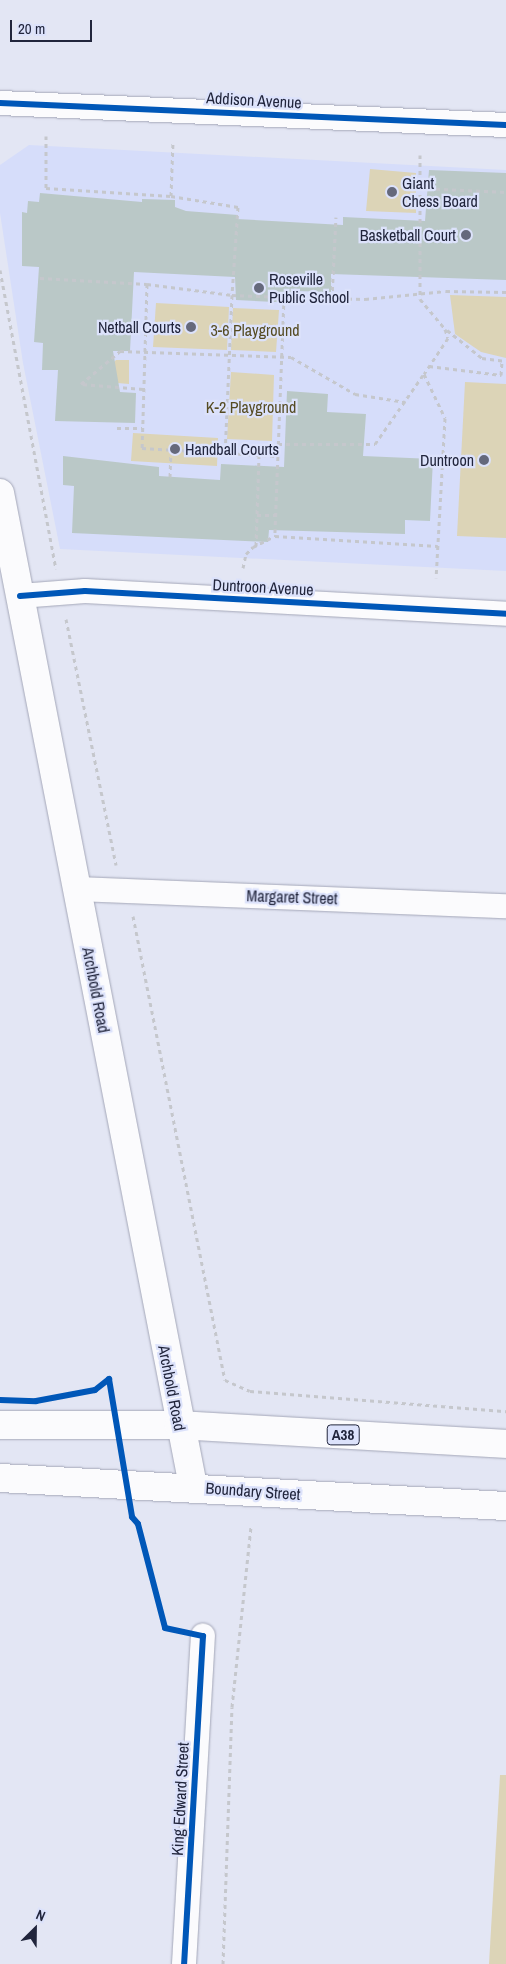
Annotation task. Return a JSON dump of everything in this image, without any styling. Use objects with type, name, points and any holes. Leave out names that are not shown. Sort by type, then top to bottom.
[{"type":"main road","name":"Archbold Road","points":[[0,493],[179,1425],[193,1486]]},
{"type":"main road","name":"A38","points":[[0,1425],[179,1425],[506,1444]]},
{"type":"main road","name":"Boundary Street","points":[[0,1478],[193,1486],[506,1506]]},
{"type":"street","name":"Addison Avenue","points":[[0,103],[506,125]]},
{"type":"street","name":"Duntroon Avenue","points":[[20,596],[61,590],[506,614]]},
{"type":"street","name":"Margaret Street","points":[[77,889],[506,906]]},
{"type":"street","name":"King Edward Street","points":[[184,1964],[203,1636]]},
{"type":"path","points":[[46,136],[46,188],[171,196],[238,207],[225,453]]},
{"type":"path","points":[[171,196],[173,142]]},
{"type":"path","points":[[420,155],[419,294],[430,315],[473,353],[504,361],[501,375]]},
{"type":"path","points":[[420,188],[506,192]]},
{"type":"path","points":[[332,298],[336,217]]},
{"type":"path","points":[[0,270],[109,844],[137,928],[225,1380],[250,1391],[506,1411]]},
{"type":"path","points":[[40,278],[147,284],[232,295],[284,297],[332,298],[506,292]]},
{"type":"path","points":[[147,284],[142,448],[278,456]]},
{"type":"path","points":[[275,536],[284,297]]},
{"type":"path","points":[[278,444],[366,447],[382,436],[429,366],[447,344],[445,329]]},
{"type":"path","points":[[144,389],[81,384],[120,351],[282,357],[310,364],[330,382],[355,394],[405,402]]},
{"type":"path","points":[[429,366],[506,376]]},
{"type":"path","points":[[424,374],[445,418],[436,578]]},
{"type":"path","points":[[117,428],[142,428]]},
{"type":"path","points":[[170,450],[170,477]]},
{"type":"path","points":[[256,546],[259,455]]},
{"type":"path","points":[[257,515],[276,515]]},
{"type":"path","points":[[243,568],[246,554],[256,546],[275,536],[438,546]]},
{"type":"path","points":[[223,1964],[232,1707],[251,1524]]},
{"type":"shaded area","name":"Roseville Public School","points":[[29,145],[506,170],[506,571],[60,549],[23,363],[0,213],[0,165]]},
{"type":"green space","name":"Giant Chess Board","points":[[370,169],[416,173],[416,213],[366,211]]},
{"type":"green space","points":[[450,295],[506,297],[506,358],[481,352],[455,334]]},
{"type":"green space","name":"Netball Courts","points":[[156,303],[229,307],[227,350],[153,347]]},
{"type":"green space","name":"3-6 Playground","points":[[233,308],[279,310],[276,352],[231,350]]},
{"type":"green space","points":[[116,360],[129,360],[129,384],[94,381]]},
{"type":"green space","name":"K-2 Playground","points":[[231,372],[274,375],[272,441],[227,439]]},
{"type":"green space","name":"Duntroon","points":[[465,382],[506,384],[506,538],[457,536]]},
{"type":"green space","name":"Handball Courts","points":[[133,433],[218,438],[217,466],[131,461]]},
{"type":"green space","points":[[500,1775],[506,1775],[506,1964],[489,1964]]},
{"type":"building","points":[[429,170],[506,173],[506,280],[331,274],[331,292],[296,291],[296,303],[236,300],[235,277],[134,272],[130,351],[113,351],[120,392],[136,393],[135,423],[55,421],[58,370],[42,370],[43,343],[34,342],[39,267],[22,266],[22,212],[27,213],[28,201],[39,202],[40,193],[142,202],[142,199],[175,200],[175,207],[186,211],[238,215],[237,219],[343,225],[343,217],[425,221]]},
{"type":"building","points":[[287,391],[328,394],[327,412],[366,414],[363,456],[433,459],[430,521],[405,520],[405,534],[269,530],[268,542],[72,533],[74,486],[63,485],[63,456],[159,467],[159,476],[220,480],[221,464],[284,467]]},
{"type":"cycle path","points":[[0,103],[506,125]]},
{"type":"cycle path","points":[[20,596],[85,591],[506,614]]},
{"type":"cycle path","points":[[109,1379],[132,1517],[138,1524],[165,1628],[203,1636],[184,1964]]},
{"type":"cycle path","points":[[0,1400],[36,1401],[95,1390],[109,1379]]},
{"type":"place","name":"Giant Chess Board","points":[[392,192]]},
{"type":"place","name":"Basketball Court","points":[[466,235]]},
{"type":"place","name":"Roseville Public School","points":[[259,288]]},
{"type":"place","name":"Netball Courts","points":[[191,327]]},
{"type":"place","name":"Handball Courts","points":[[175,449]]},
{"type":"place","name":"Duntroon","points":[[484,460]]}]
